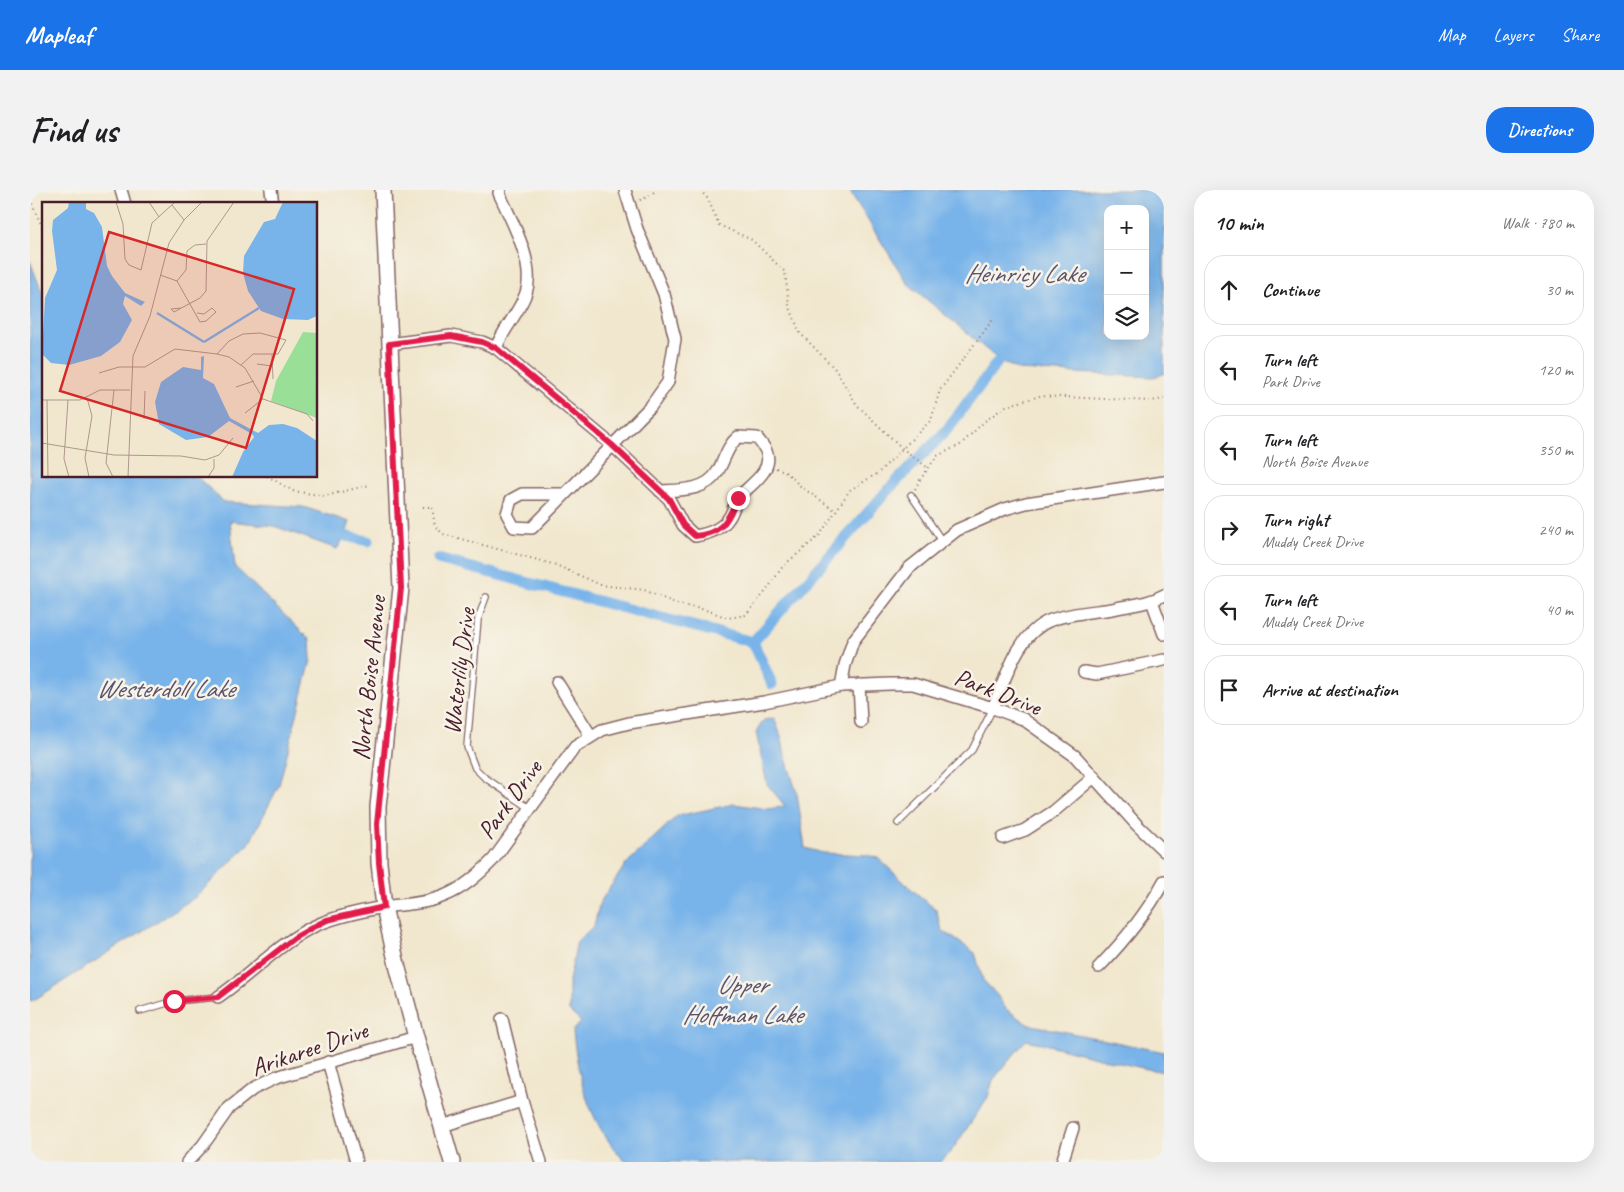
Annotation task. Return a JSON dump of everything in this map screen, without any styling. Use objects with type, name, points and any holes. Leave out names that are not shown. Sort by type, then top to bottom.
[{"type":"street","points":[[121,190],[125,202]]},
{"type":"street","name":"North Boise Avenue","points":[[383,190],[401,588],[377,824],[379,863],[384,907],[416,1037],[452,1162]]},
{"type":"street","points":[[496,348],[526,292],[528,268],[518,235],[500,190]]},
{"type":"street","points":[[565,494],[522,494],[511,500],[507,514],[514,526],[532,528],[651,406],[668,382],[676,339],[664,294],[637,230],[625,190]]},
{"type":"street","points":[[389,344],[451,336],[482,342],[496,348],[612,445],[660,491],[669,499],[683,525],[695,536],[709,534],[728,521],[738,498],[764,472],[768,458],[767,451],[757,438],[738,437],[731,442],[717,473],[704,484],[685,490],[660,491]]},
{"type":"street","points":[[841,686],[844,665],[854,641],[908,568],[957,530],[988,515],[1026,502],[1164,482]]},
{"type":"street","points":[[993,708],[1013,661],[1029,635],[1042,625],[1057,618],[1152,601],[1164,595]]},
{"type":"street","points":[[1152,601],[1164,634]]},
{"type":"street","points":[[1084,672],[1097,674],[1164,660]]},
{"type":"street","points":[[557,682],[591,736]]},
{"type":"street","name":"Park Drive","points":[[218,997],[294,938],[327,920],[384,907],[431,901],[446,896],[466,885],[493,860],[575,747],[602,730],[628,723],[764,702],[841,686],[913,684],[1023,719],[1075,756],[1137,825],[1164,851]]},
{"type":"street","points":[[858,685],[861,722]]},
{"type":"street","points":[[1004,838],[1025,830],[1053,812],[1094,777]]},
{"type":"street","points":[[1099,967],[1125,938],[1154,899],[1164,881]]},
{"type":"street","points":[[502,1020],[522,1101],[541,1162]]},
{"type":"street","name":"Arikaree Drive","points":[[193,1160],[229,1108],[244,1094],[276,1078],[416,1037]]},
{"type":"street","points":[[328,1062],[356,1162]]},
{"type":"street","points":[[442,1126],[522,1101]]},
{"type":"street","points":[[1062,1162],[1073,1128]]},
{"type":"lane","points":[[911,495],[942,540]]},
{"type":"lane","name":"Waterlily Drive","points":[[486,597],[478,619],[467,747],[474,768],[531,809]]},
{"type":"lane","points":[[898,822],[972,750],[993,708]]},
{"type":"lane","points":[[140,1011],[174,1001],[218,997]]},
{"type":"path","points":[[629,204],[647,197],[657,190]]},
{"type":"path","points":[[700,190],[708,200],[719,225],[752,240],[785,272],[789,305],[800,334],[836,369],[858,405],[903,448],[928,468]]},
{"type":"path","points":[[30,199],[42,226]]},
{"type":"path","points":[[975,345],[994,318]]},
{"type":"path","points":[[911,495],[937,456],[960,445],[985,421],[1006,406],[1040,396],[1164,399]]},
{"type":"path","points":[[766,465],[781,469],[793,477],[803,488],[813,493],[836,512]]},
{"type":"path","points":[[270,478],[293,491],[325,496],[369,485]]},
{"type":"water","name":"Heinricy Lake","points":[[849,190],[1164,190],[1164,374],[1153,377],[1018,370],[999,360],[907,283]]},
{"type":"water","name":"Westerdoll Lake","points":[[30,261],[42,293],[42,478],[198,478],[224,502],[303,507],[350,522],[345,536],[337,549],[274,526],[230,521],[235,567],[310,640],[311,660],[279,785],[249,844],[197,896],[30,1001]]},
{"type":"water","name":"Upper Hoffman Lake","points":[[774,718],[797,794],[805,848],[823,853],[867,855],[878,858],[936,910],[942,930],[975,953],[983,980],[997,995],[1006,1009],[1027,1024],[1164,1052],[1164,1072],[1026,1040],[993,1080],[988,1097],[953,1149],[941,1162],[626,1162],[603,1133],[588,1101],[578,1067],[573,1031],[581,1022],[569,1011],[569,981],[577,941],[594,926],[600,902],[626,864],[677,816],[734,804],[768,809],[785,806],[767,784],[756,732],[764,720]]},
{"type":"waterway","points":[[753,642],[888,490],[946,431],[999,360]]},
{"type":"waterway","points":[[345,536],[368,541]]},
{"type":"waterway","points":[[438,559],[753,642]]},
{"type":"waterway","points":[[753,642],[772,684]]},
{"type":"route","points":[[174,1001],[218,997],[294,938],[315,926],[327,920],[384,907],[377,824],[401,588],[389,344],[451,336],[482,342],[496,348],[612,445],[669,499],[683,525],[695,536],[709,534],[728,521],[738,498]]}]
